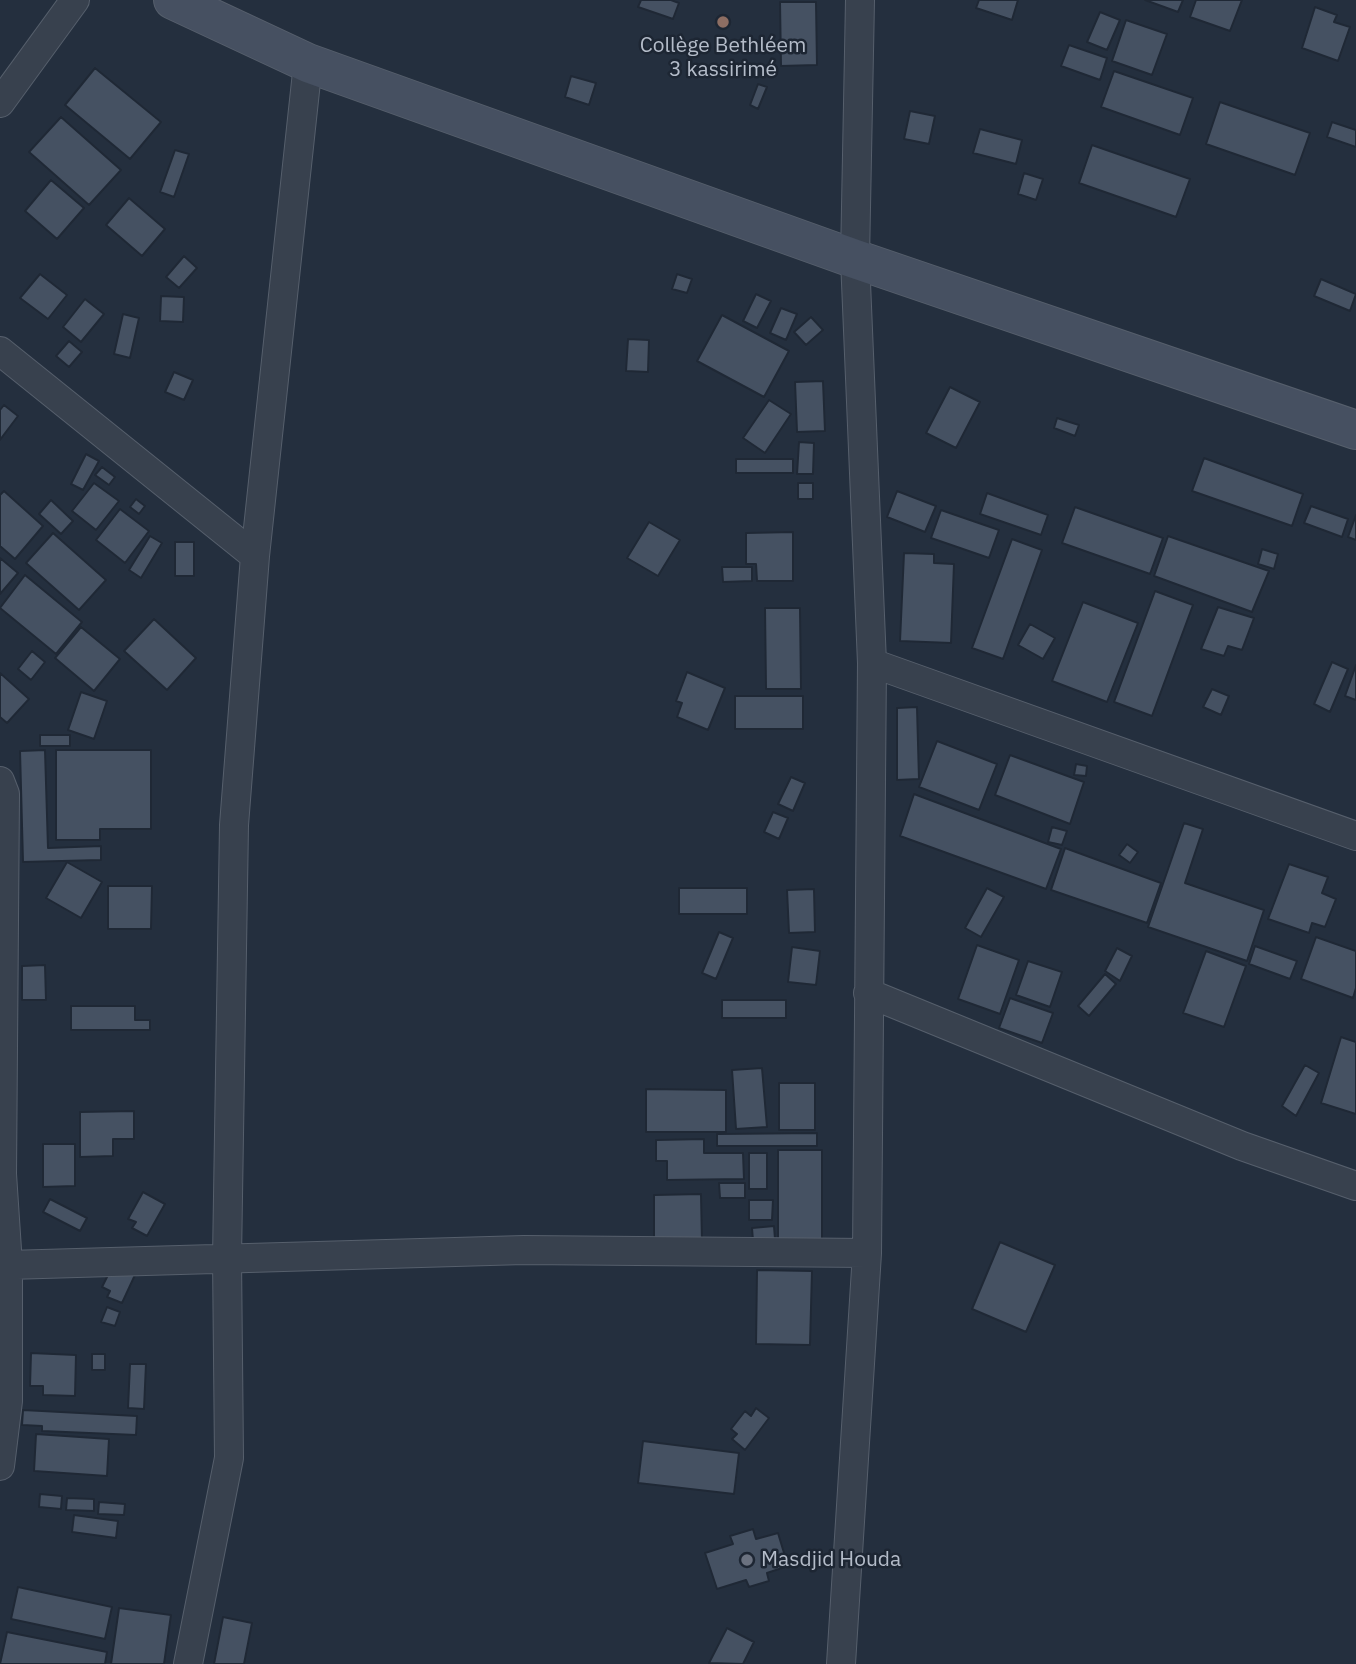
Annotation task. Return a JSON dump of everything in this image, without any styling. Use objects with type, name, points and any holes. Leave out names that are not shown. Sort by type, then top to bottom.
[{"type":"street","points":[[0,103],[75,0]]},
{"type":"street","points":[[173,0],[308,63],[855,259],[1356,430]]},
{"type":"street","points":[[841,1664],[867,1253],[872,663],[855,259],[860,0]]},
{"type":"street","points":[[188,1664],[229,1458],[227,1258],[234,825],[255,556],[308,63]]},
{"type":"street","points":[[0,351],[255,556]]},
{"type":"street","points":[[872,663],[1356,836]]},
{"type":"street","points":[[0,781],[5,794],[1,1174],[8,1265],[8,1401],[0,1466]]},
{"type":"street","points":[[868,993],[1242,1146],[1356,1185]]},
{"type":"street","points":[[8,1265],[524,1250],[867,1253]]},
{"type":"building","points":[[641,0],[671,0],[679,3],[673,19],[638,7]]},
{"type":"building","points":[[979,0],[1018,0],[1012,20],[976,8]]},
{"type":"building","points":[[1145,0],[1183,0],[1178,12]]},
{"type":"building","points":[[1196,0],[1242,0],[1230,31],[1190,17]]},
{"type":"building","points":[[780,2],[816,2],[817,65],[781,66]]},
{"type":"building","points":[[1315,7],[1337,15],[1334,22],[1350,27],[1338,61],[1302,48]]},
{"type":"building","points":[[1100,12],[1120,20],[1107,50],[1087,42]]},
{"type":"building","points":[[1126,20],[1167,34],[1152,75],[1112,61]]},
{"type":"building","points":[[1069,45],[1107,58],[1100,80],[1061,66]]},
{"type":"building","points":[[95,68],[161,122],[130,159],[65,105]]},
{"type":"building","points":[[1114,71],[1193,98],[1180,135],[1101,107]]},
{"type":"building","points":[[571,76],[596,83],[589,105],[565,97]]},
{"type":"building","points":[[758,84],[767,87],[758,109],[750,105]]},
{"type":"building","points":[[1220,102],[1310,133],[1295,175],[1206,144]]},
{"type":"building","points":[[910,111],[935,116],[929,144],[904,139]]},
{"type":"building","points":[[61,117],[121,170],[89,205],[29,152]]},
{"type":"building","points":[[1332,122],[1356,130],[1356,147],[1327,137]]},
{"type":"building","points":[[980,129],[1022,140],[1016,164],[973,153]]},
{"type":"building","points":[[1092,145],[1190,179],[1176,217],[1079,183]]},
{"type":"building","points":[[175,150],[189,154],[174,197],[160,192]]},
{"type":"building","points":[[1024,173],[1043,179],[1036,200],[1018,194]]},
{"type":"building","points":[[51,180],[84,208],[57,239],[25,211]]},
{"type":"building","points":[[129,198],[165,229],[142,256],[106,225]]},
{"type":"building","points":[[184,256],[197,268],[179,288],[166,277]]},
{"type":"building","points":[[40,274],[67,295],[48,319],[20,298]]},
{"type":"building","points":[[677,274],[692,279],[687,293],[672,289]]},
{"type":"building","points":[[1321,279],[1356,294],[1350,311],[1314,296]]},
{"type":"building","points":[[756,294],[771,301],[757,328],[743,321]]},
{"type":"building","points":[[161,296],[184,297],[183,322],[160,321]]},
{"type":"building","points":[[85,299],[104,314],[81,342],[63,327]]},
{"type":"building","points":[[781,308],[797,314],[786,340],[770,333]]},
{"type":"building","points":[[123,314],[139,318],[130,358],[114,354]]},
{"type":"building","points":[[722,315],[789,351],[764,397],[697,361]]},
{"type":"building","points":[[811,317],[823,330],[806,345],[794,332]]},
{"type":"building","points":[[628,339],[649,340],[648,372],[626,371]]},
{"type":"building","points":[[69,341],[82,352],[69,367],[56,356]]},
{"type":"building","points":[[174,372],[193,380],[184,400],[165,392]]},
{"type":"building","points":[[823,381],[825,431],[797,432],[795,382]]},
{"type":"building","points":[[950,387],[980,402],[956,448],[926,433]]},
{"type":"building","points":[[769,400],[791,414],[765,453],[743,438]]},
{"type":"building","points":[[4,405],[18,416],[0,440],[0,410]]},
{"type":"building","points":[[1057,418],[1079,425],[1075,436],[1054,428]]},
{"type":"building","points":[[799,442],[814,443],[813,474],[797,474]]},
{"type":"building","points":[[86,454],[99,461],[83,490],[71,484]]},
{"type":"building","points":[[1204,458],[1303,494],[1292,526],[1192,491]]},
{"type":"building","points":[[736,459],[793,459],[793,473],[736,473]]},
{"type":"building","points":[[102,467],[115,477],[109,485],[95,475]]},
{"type":"building","points":[[94,483],[119,501],[96,530],[72,511]]},
{"type":"building","points":[[798,483],[813,483],[813,499],[798,499]]},
{"type":"building","points":[[4,491],[43,526],[15,559],[0,546],[0,495]]},
{"type":"building","points":[[897,491],[936,506],[925,532],[887,517]]},
{"type":"building","points":[[987,493],[1048,515],[1041,535],[980,514]]},
{"type":"building","points":[[136,499],[145,506],[139,514],[130,507]]},
{"type":"building","points":[[51,500],[73,521],[61,534],[39,514]]},
{"type":"building","points":[[1311,506],[1348,519],[1342,537],[1304,523]]},
{"type":"building","points":[[1075,507],[1163,538],[1150,574],[1062,543]]},
{"type":"building","points":[[120,509],[149,531],[125,563],[96,540]]},
{"type":"building","points":[[941,510],[999,530],[989,558],[931,538]]},
{"type":"building","points":[[1356,515],[1356,540],[1348,537]]},
{"type":"building","points":[[649,522],[680,540],[658,576],[627,558]]},
{"type":"building","points":[[793,532],[793,581],[757,581],[756,564],[746,564],[746,533]]},
{"type":"building","points":[[53,533],[106,580],[79,610],[26,563]]},
{"type":"building","points":[[150,536],[162,543],[141,578],[129,570]]},
{"type":"building","points":[[1168,536],[1269,571],[1252,612],[1154,576]]},
{"type":"building","points":[[1012,539],[1042,550],[1003,659],[972,648]]},
{"type":"building","points":[[175,542],[194,542],[194,576],[175,576]]},
{"type":"building","points":[[1262,549],[1278,554],[1274,569],[1258,564]]},
{"type":"building","points":[[904,553],[934,554],[934,563],[954,564],[951,643],[900,641]]},
{"type":"building","points":[[0,558],[18,573],[0,594]]},
{"type":"building","points":[[722,567],[752,567],[752,581],[723,582]]},
{"type":"building","points":[[25,575],[82,622],[56,654],[0,608]]},
{"type":"building","points":[[1155,591],[1193,605],[1152,716],[1114,702]]},
{"type":"building","points":[[1083,602],[1138,623],[1107,702],[1052,681]]},
{"type":"building","points":[[1218,607],[1254,618],[1242,650],[1228,646],[1224,656],[1201,649]]},
{"type":"building","points":[[765,608],[800,608],[801,689],[766,689]]},
{"type":"building","points":[[154,619],[196,658],[167,690],[124,651]]},
{"type":"building","points":[[1030,624],[1055,638],[1043,659],[1018,645]]},
{"type":"building","points":[[81,627],[120,659],[94,691],[55,658]]},
{"type":"building","points":[[32,651],[45,662],[31,680],[18,669]]},
{"type":"building","points":[[1332,662],[1348,669],[1330,712],[1314,704]]},
{"type":"building","points":[[1356,665],[1356,700],[1345,696]]},
{"type":"building","points":[[687,672],[725,688],[708,730],[677,717],[682,703],[676,701]]},
{"type":"building","points":[[0,673],[29,699],[7,723],[0,717]]},
{"type":"building","points":[[1212,689],[1229,696],[1221,715],[1203,707]]},
{"type":"building","points":[[81,692],[107,701],[94,739],[68,730]]},
{"type":"building","points":[[735,696],[803,696],[803,729],[735,729]]},
{"type":"building","points":[[917,707],[919,779],[897,780],[897,708]]},
{"type":"building","points":[[40,735],[70,735],[70,746],[40,746]]},
{"type":"building","points":[[937,741],[997,764],[979,810],[919,787]]},
{"type":"building","points":[[45,750],[48,848],[101,846],[101,860],[23,862],[20,751]]},
{"type":"building","points":[[56,750],[151,750],[151,829],[100,829],[100,840],[56,840]]},
{"type":"building","points":[[1010,755],[1084,782],[1070,824],[995,795]]},
{"type":"building","points":[[1076,764],[1087,766],[1086,776],[1074,775]]},
{"type":"building","points":[[791,777],[805,783],[793,811],[778,804]]},
{"type":"building","points":[[914,794],[1061,849],[1046,889],[900,836]]},
{"type":"building","points":[[773,812],[788,818],[779,839],[764,832]]},
{"type":"building","points":[[1184,823],[1203,829],[1185,883],[1264,910],[1247,961],[1148,927]]},
{"type":"building","points":[[1052,827],[1067,831],[1062,845],[1048,842]]},
{"type":"building","points":[[1127,844],[1138,852],[1130,863],[1119,855]]},
{"type":"building","points":[[1065,848],[1161,883],[1147,923],[1051,890]]},
{"type":"building","points":[[67,862],[102,882],[81,918],[46,898]]},
{"type":"building","points":[[1289,864],[1328,877],[1322,893],[1336,899],[1325,927],[1312,923],[1309,933],[1268,919]]},
{"type":"building","points":[[108,886],[152,886],[151,929],[108,929]]},
{"type":"building","points":[[679,888],[747,888],[747,914],[679,914]]},
{"type":"building","points":[[987,888],[1004,897],[981,937],[965,928]]},
{"type":"building","points":[[814,889],[815,932],[789,933],[787,890]]},
{"type":"building","points":[[719,932],[733,938],[716,979],[702,973]]},
{"type":"building","points":[[1316,937],[1356,951],[1356,988],[1353,998],[1301,979]]},
{"type":"building","points":[[977,945],[1019,960],[1000,1014],[958,999]]},
{"type":"building","points":[[1255,946],[1297,961],[1290,979],[1249,964]]},
{"type":"building","points":[[792,947],[820,951],[816,985],[788,982]]},
{"type":"building","points":[[1117,948],[1132,956],[1120,981],[1105,971]]},
{"type":"building","points":[[1206,951],[1246,966],[1224,1027],[1183,1013]]},
{"type":"building","points":[[1028,961],[1062,972],[1050,1007],[1016,995]]},
{"type":"building","points":[[45,965],[46,1000],[22,1000],[22,966]]},
{"type":"building","points":[[1105,974],[1116,984],[1089,1016],[1078,1006]]},
{"type":"building","points":[[1010,998],[1053,1013],[1042,1043],[999,1028]]},
{"type":"building","points":[[722,1000],[786,1000],[786,1018],[722,1018]]},
{"type":"building","points":[[71,1006],[135,1006],[135,1020],[150,1020],[150,1030],[71,1030]]},
{"type":"building","points":[[1341,1037],[1356,1042],[1356,1114],[1321,1103]]},
{"type":"building","points":[[1305,1065],[1319,1073],[1296,1116],[1282,1106]]},
{"type":"building","points":[[762,1068],[767,1127],[736,1129],[732,1070]]},
{"type":"building","points":[[779,1083],[815,1083],[815,1130],[779,1130]]},
{"type":"building","points":[[646,1089],[726,1090],[726,1132],[646,1132]]},
{"type":"building","points":[[134,1111],[134,1139],[113,1139],[113,1156],[80,1157],[80,1112]]},
{"type":"building","points":[[817,1133],[817,1146],[717,1146],[717,1134]]},
{"type":"building","points":[[704,1139],[704,1153],[743,1153],[744,1179],[667,1180],[667,1161],[656,1161],[656,1140]]},
{"type":"building","points":[[43,1144],[75,1144],[75,1186],[43,1187]]},
{"type":"building","points":[[778,1150],[822,1150],[822,1241],[778,1241]]},
{"type":"building","points":[[749,1153],[767,1153],[767,1189],[749,1189]]},
{"type":"building","points":[[719,1183],[745,1183],[745,1198],[720,1198]]},
{"type":"building","points":[[143,1192],[165,1204],[147,1236],[132,1228],[136,1222],[128,1219]]},
{"type":"building","points":[[701,1194],[702,1242],[654,1243],[654,1195]]},
{"type":"building","points":[[50,1199],[87,1218],[80,1231],[43,1212]]},
{"type":"building","points":[[749,1200],[773,1200],[772,1220],[749,1220]]},
{"type":"building","points":[[774,1226],[775,1239],[753,1241],[752,1228]]},
{"type":"building","points":[[1000,1242],[1055,1265],[1026,1332],[972,1309]]},
{"type":"building","points":[[113,1265],[135,1275],[122,1303],[107,1297],[110,1291],[102,1287]]},
{"type":"building","points":[[757,1270],[812,1271],[810,1345],[756,1344]]},
{"type":"building","points":[[107,1307],[120,1312],[115,1326],[101,1322]]},
{"type":"building","points":[[31,1353],[76,1355],[75,1396],[43,1395],[43,1386],[30,1386]]},
{"type":"building","points":[[92,1354],[105,1354],[105,1370],[92,1370]]},
{"type":"building","points":[[130,1364],[146,1364],[144,1409],[128,1408]]},
{"type":"building","points":[[756,1408],[769,1418],[745,1450],[732,1439],[737,1434],[731,1429],[745,1411],[751,1416]]},
{"type":"building","points":[[23,1410],[137,1416],[136,1435],[42,1431],[42,1426],[22,1425]]},
{"type":"building","points":[[36,1434],[109,1439],[107,1476],[34,1471]]},
{"type":"building","points":[[643,1441],[739,1453],[734,1494],[638,1483]]},
{"type":"building","points":[[40,1494],[62,1496],[61,1509],[39,1507]]},
{"type":"building","points":[[67,1498],[94,1499],[94,1511],[66,1510]]},
{"type":"building","points":[[99,1502],[125,1504],[124,1515],[98,1514]]},
{"type":"building","points":[[74,1515],[118,1521],[116,1538],[72,1532]]},
{"type":"building","name":"Masdjid Houda","points":[[753,1529],[756,1539],[778,1533],[788,1566],[767,1573],[769,1581],[749,1587],[746,1580],[717,1589],[705,1553],[733,1544],[730,1536]]},
{"type":"building","points":[[18,1587],[112,1607],[105,1639],[11,1619]]},
{"type":"building","points":[[119,1608],[171,1615],[164,1664],[111,1664]]},
{"type":"building","points":[[223,1617],[252,1623],[244,1664],[214,1664]]},
{"type":"building","points":[[727,1628],[754,1642],[743,1664],[709,1663]]},
{"type":"building","points":[[7,1632],[107,1652],[105,1664],[0,1664]]},
{"type":"place","name":"Collège Bethléem 3 kassirimé","points":[[723,22]]},
{"type":"place","name":"Masdjid Houda","points":[[747,1560]]}]
